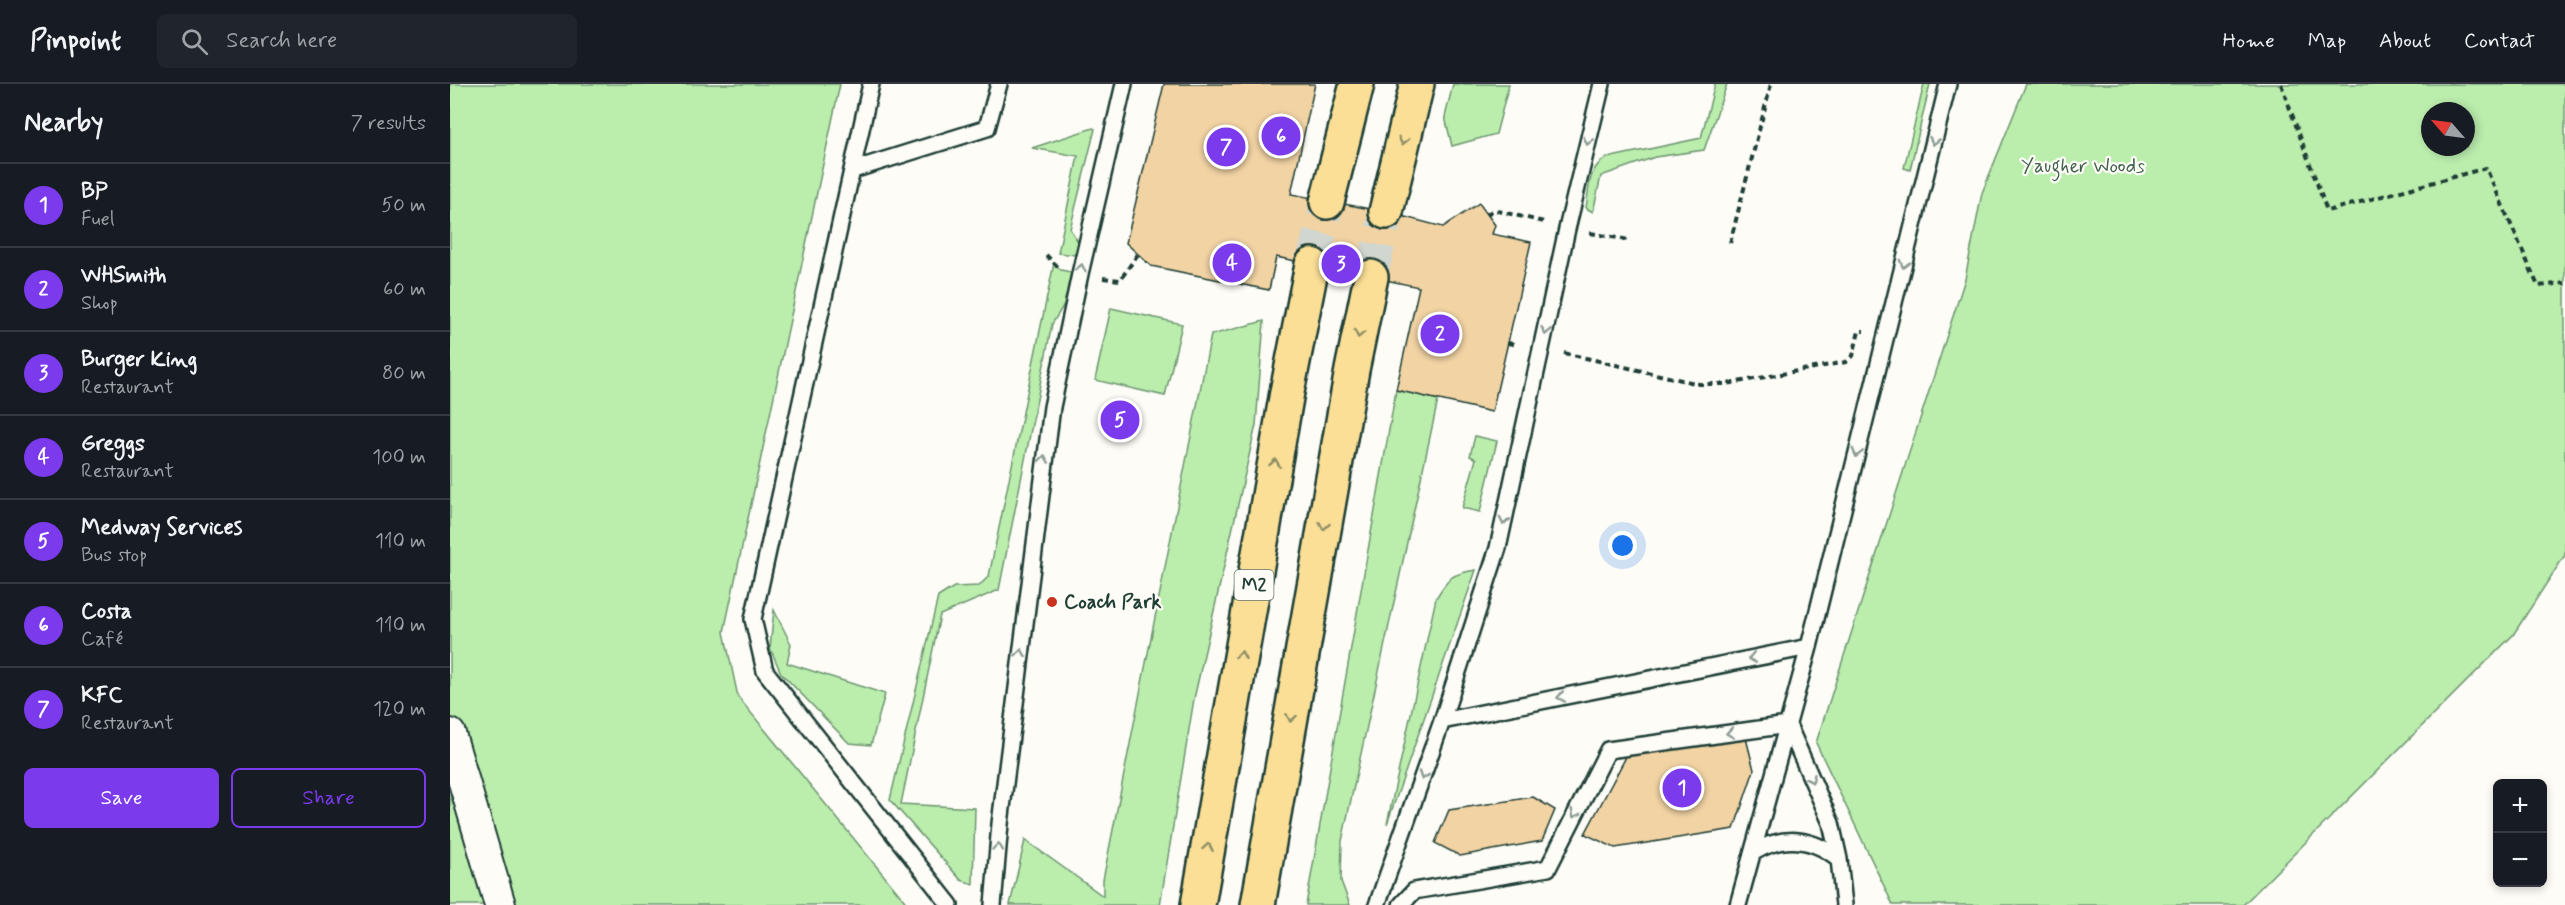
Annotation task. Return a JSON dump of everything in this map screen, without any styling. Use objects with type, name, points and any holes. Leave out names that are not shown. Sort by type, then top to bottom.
[{"type":"highway","points":[[1327,202],[1357,84]]},
{"type":"highway","points":[[1386,212],[1417,84]]},
{"type":"highway","name":"M2","points":[[1198,905],[1287,392],[1312,265]]},
{"type":"highway","points":[[1258,905],[1352,370],[1371,277]]},
{"type":"street","points":[[450,734],[500,905]]},
{"type":"lane","points":[[871,84],[753,619],[765,671],[950,905]]},
{"type":"lane","points":[[853,170],[987,128],[999,84]]},
{"type":"lane","points":[[993,905],[1000,824],[1052,406],[1124,84]]},
{"type":"lane","points":[[1377,905],[1442,721],[1498,548],[1567,229],[1602,84]]},
{"type":"lane","points":[[1738,905],[1809,647],[1948,84]]},
{"type":"lane","points":[[1442,721],[1809,647]]},
{"type":"lane","points":[[1788,725],[1831,823],[1839,859],[1844,905]]},
{"type":"lane","points":[[1401,905],[1414,891],[1548,868],[1608,750],[1788,725]]},
{"type":"lane","points":[[1754,852],[1778,842],[1803,840],[1816,844],[1839,859]]},
{"type":"path","points":[[1730,243],[1771,84]]},
{"type":"path","points":[[2281,84],[2327,212],[2486,168],[2538,286],[2565,283]]},
{"type":"path","points":[[1508,343],[1699,384],[1727,384],[1846,363],[1853,356],[1859,330],[1885,336]]},
{"type":"green space","points":[[450,84],[840,84],[724,632],[738,697],[908,905],[450,905]]},
{"type":"green space","points":[[1453,84],[1509,84],[1496,134],[1452,146],[1445,117]]},
{"type":"green space","points":[[1715,84],[1727,84],[1704,150],[1655,157],[1601,176],[1593,212],[1586,208],[1593,173],[1596,167],[1607,158],[1701,138]]},
{"type":"green space","points":[[1924,84],[1930,84],[1910,170],[1904,168]]},
{"type":"green space","name":"Yaugher Woods","points":[[2026,84],[2565,84],[2565,555],[2513,635],[2243,905],[1893,905],[1816,743],[1965,279],[1982,193]]},
{"type":"green space","points":[[1095,129],[1070,229],[1079,243],[1076,255],[1058,253],[1078,156],[1032,148]]},
{"type":"green space","points":[[1054,263],[1061,270],[1080,274],[1075,303],[1066,301],[1052,324],[999,590],[940,615],[901,804],[975,808],[973,884],[961,880],[890,800],[938,597],[954,587],[979,586],[989,576]]},
{"type":"green space","points":[[1111,308],[1182,324],[1165,396],[1095,380]]},
{"type":"green space","points":[[1264,321],[1256,425],[1194,699],[1160,905],[1010,905],[1025,840],[1103,896],[1103,880],[1211,335]]},
{"type":"green space","points":[[1396,390],[1438,400],[1342,841],[1341,881],[1350,905],[1306,905]]},
{"type":"green space","points":[[1475,436],[1497,441],[1480,512],[1462,508],[1476,459],[1470,456]]},
{"type":"green space","points":[[1476,570],[1387,824],[1436,598],[1444,585],[1456,575]]},
{"type":"green space","points":[[774,610],[791,644],[787,663],[885,694],[871,745],[849,743],[781,673],[770,648]]},
{"type":"building","points":[[1164,84],[1315,84],[1291,194],[1386,212],[1443,227],[1479,203],[1495,225],[1492,234],[1531,242],[1492,412],[1396,390],[1419,287],[1276,257],[1269,290],[1151,266],[1126,243]]},
{"type":"building","points":[[1746,738],[1754,770],[1734,829],[1615,848],[1585,834],[1627,755]]},
{"type":"building","points":[[1533,797],[1555,810],[1542,841],[1460,856],[1435,843],[1449,810]]},
{"type":"tunnel","points":[[1312,265],[1327,202]]},
{"type":"tunnel","points":[[1371,277],[1386,212]]},
{"type":"place","name":"Costa","points":[[1281,136]]},
{"type":"place","name":"KFC","points":[[1226,147]]},
{"type":"place","name":"Greggs","points":[[1232,263]]},
{"type":"place","name":"Burger King","points":[[1341,264]]},
{"type":"place","name":"WHSmith","points":[[1440,334]]},
{"type":"place","name":"Medway Services","points":[[1120,420]]},
{"type":"place","name":"Coach Park","points":[[1052,602]]},
{"type":"place","name":"BP","points":[[1682,788]]}]
